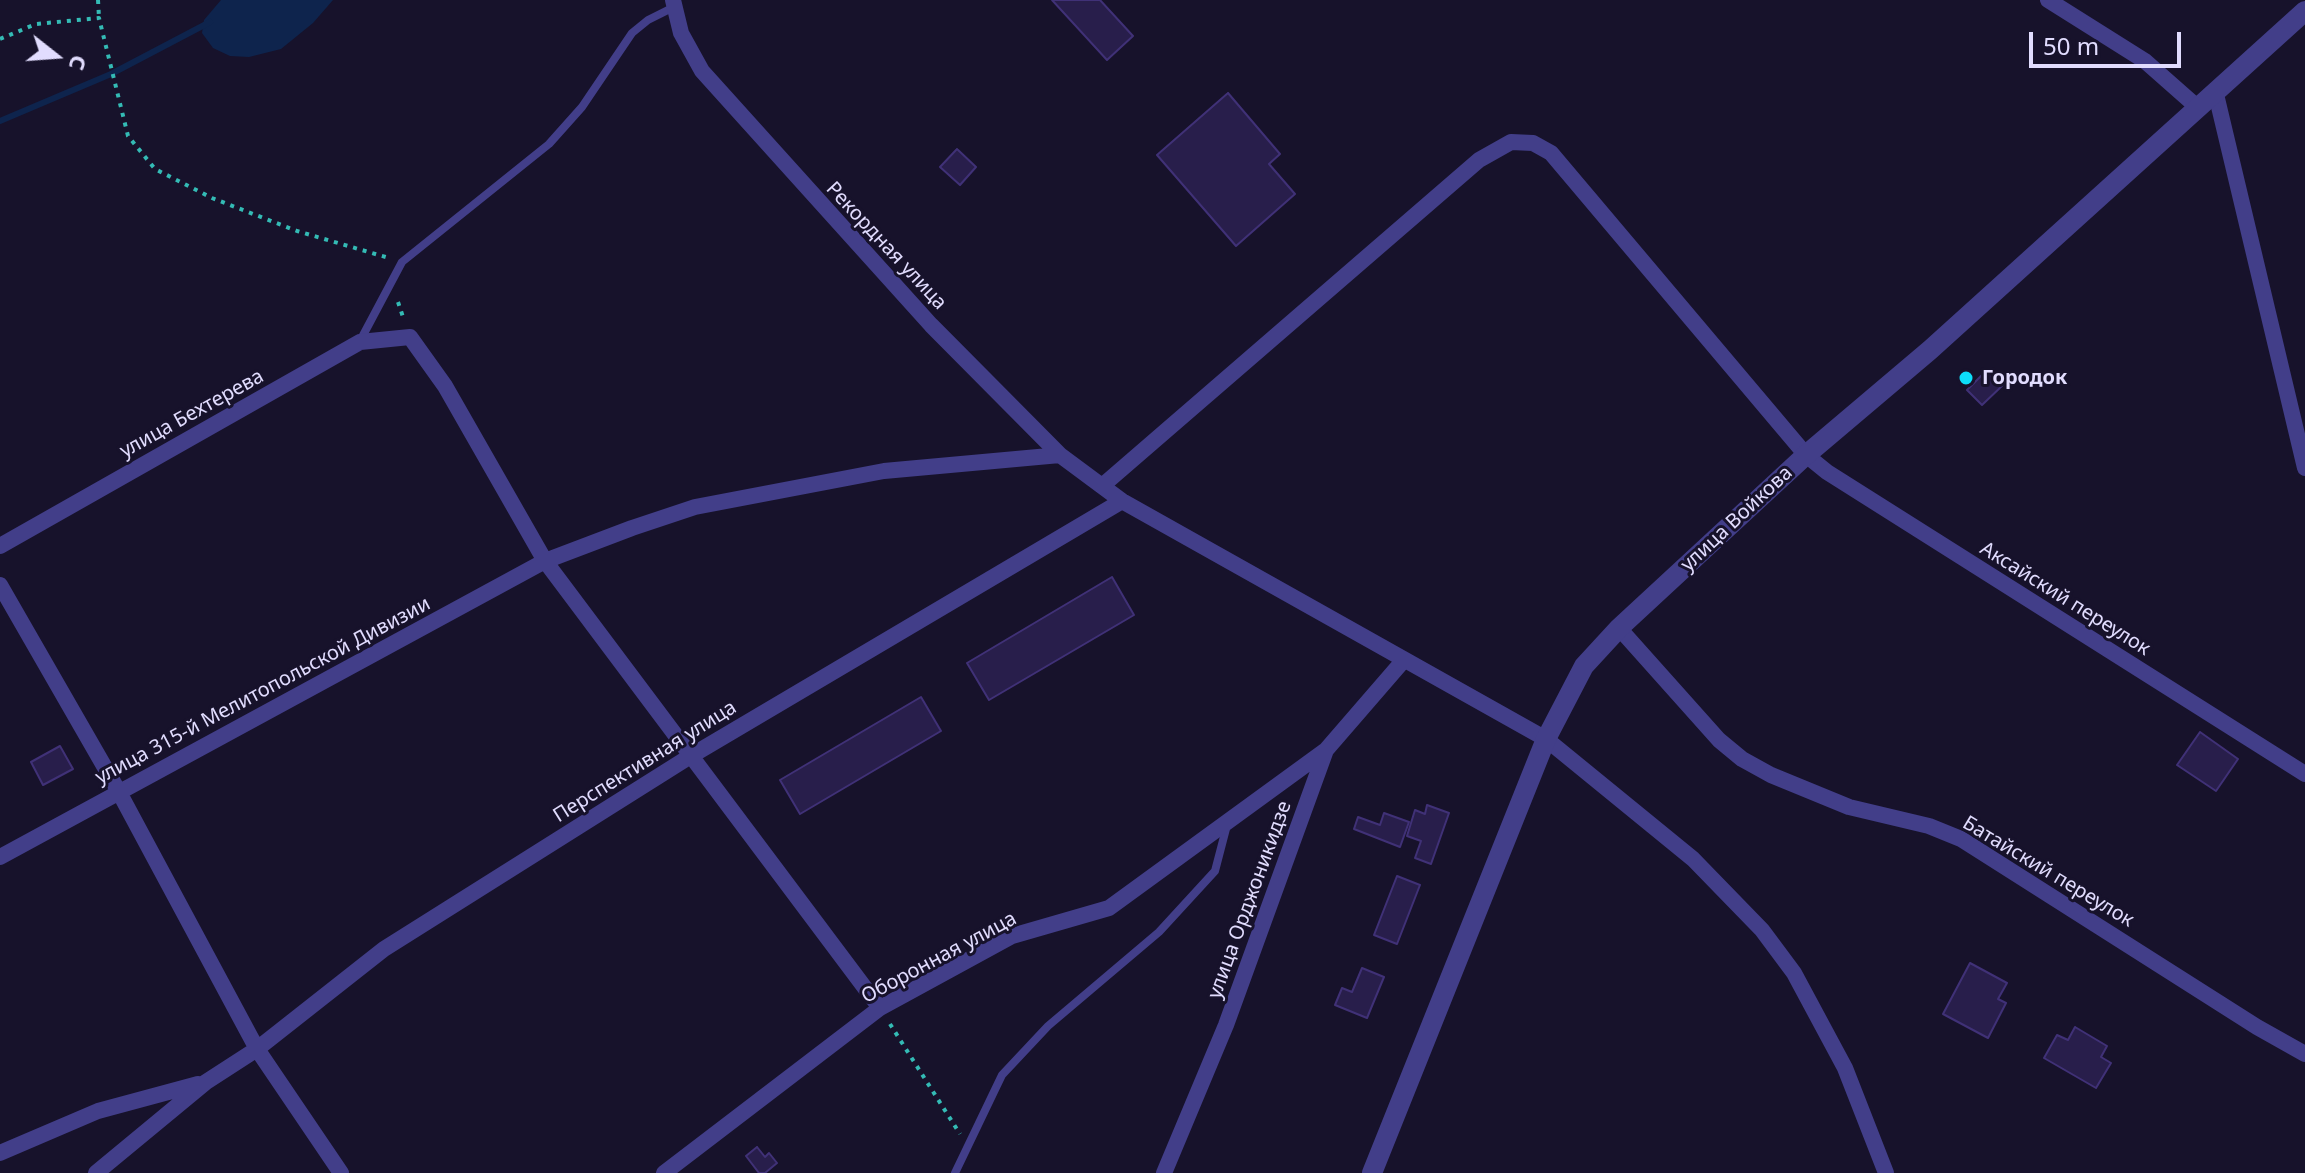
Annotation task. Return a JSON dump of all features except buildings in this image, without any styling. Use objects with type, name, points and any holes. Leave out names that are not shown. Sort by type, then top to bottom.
[{"type":"street","points":[[2048,0],[2145,61],[2196,106]]},
{"type":"street","name":"Рекордная улица","points":[[673,4],[681,33],[702,71],[931,325],[1060,455],[1122,501],[1546,739],[1693,859],[1762,930],[1794,973],[1845,1068],[1886,1173]]},
{"type":"street","name":"улица Войкова","points":[[1372,1173],[1546,739],[1570,687],[1619,628],[1806,455],[1939,342],[2196,106],[2305,11]]},
{"type":"street","points":[[2215,90],[2305,468]]},
{"type":"street","name":"Аксайский переулок","points":[[1102,486],[1479,160],[1511,142],[1533,143],[1551,153],[1806,455],[1827,472],[2305,774]]},
{"type":"street","points":[[410,337],[445,386],[545,561],[880,1008]]},
{"type":"street","name":"улица Бехтерева","points":[[0,546],[360,342],[410,337]]},
{"type":"street","name":"улица 315-й Мелитопольской Дивизии","points":[[0,857],[545,561],[695,507],[758,494],[884,471],[1060,455]]},
{"type":"street","name":"Перспективная улица","points":[[96,1173],[206,1082],[257,1049],[384,949],[689,757],[1122,501]]},
{"type":"street","points":[[0,585],[119,792],[257,1049],[341,1173]]},
{"type":"street","name":"Батайский переулок","points":[[1619,628],[1719,740],[1742,759],[1771,775],[1849,807],[1929,826],[1961,839],[2257,1027],[2305,1054]]},
{"type":"street","name":"улица Орджоникидзе","points":[[1164,1173],[1226,1025],[1326,750],[1403,661]]},
{"type":"street","name":"Оборонная улица","points":[[664,1173],[880,1008],[1012,936],[1109,908],[1326,750]]},
{"type":"street","name":"Перспективная улица","points":[[0,1153],[98,1111],[206,1082]]},
{"type":"lane","points":[[360,342],[400,266],[549,144],[582,107],[632,33],[673,4]]},
{"type":"lane","points":[[955,1173],[1002,1075],[1048,1026],[1159,932],[1215,871],[1229,821]]},
{"type":"path","points":[[98,0],[99,18],[128,136],[155,169],[212,198],[400,266],[397,300],[410,337]]},
{"type":"path","points":[[0,39],[36,24],[99,18]]},
{"type":"path","points":[[880,1008],[967,1145]]},
{"type":"water","points":[[221,0],[333,0],[313,23],[281,49],[249,57],[230,56],[213,48],[202,33],[204,20]]},
{"type":"waterway","points":[[0,121],[111,74],[210,22]]},
{"type":"place","name":"Городок","points":[[1966,378]]}]
